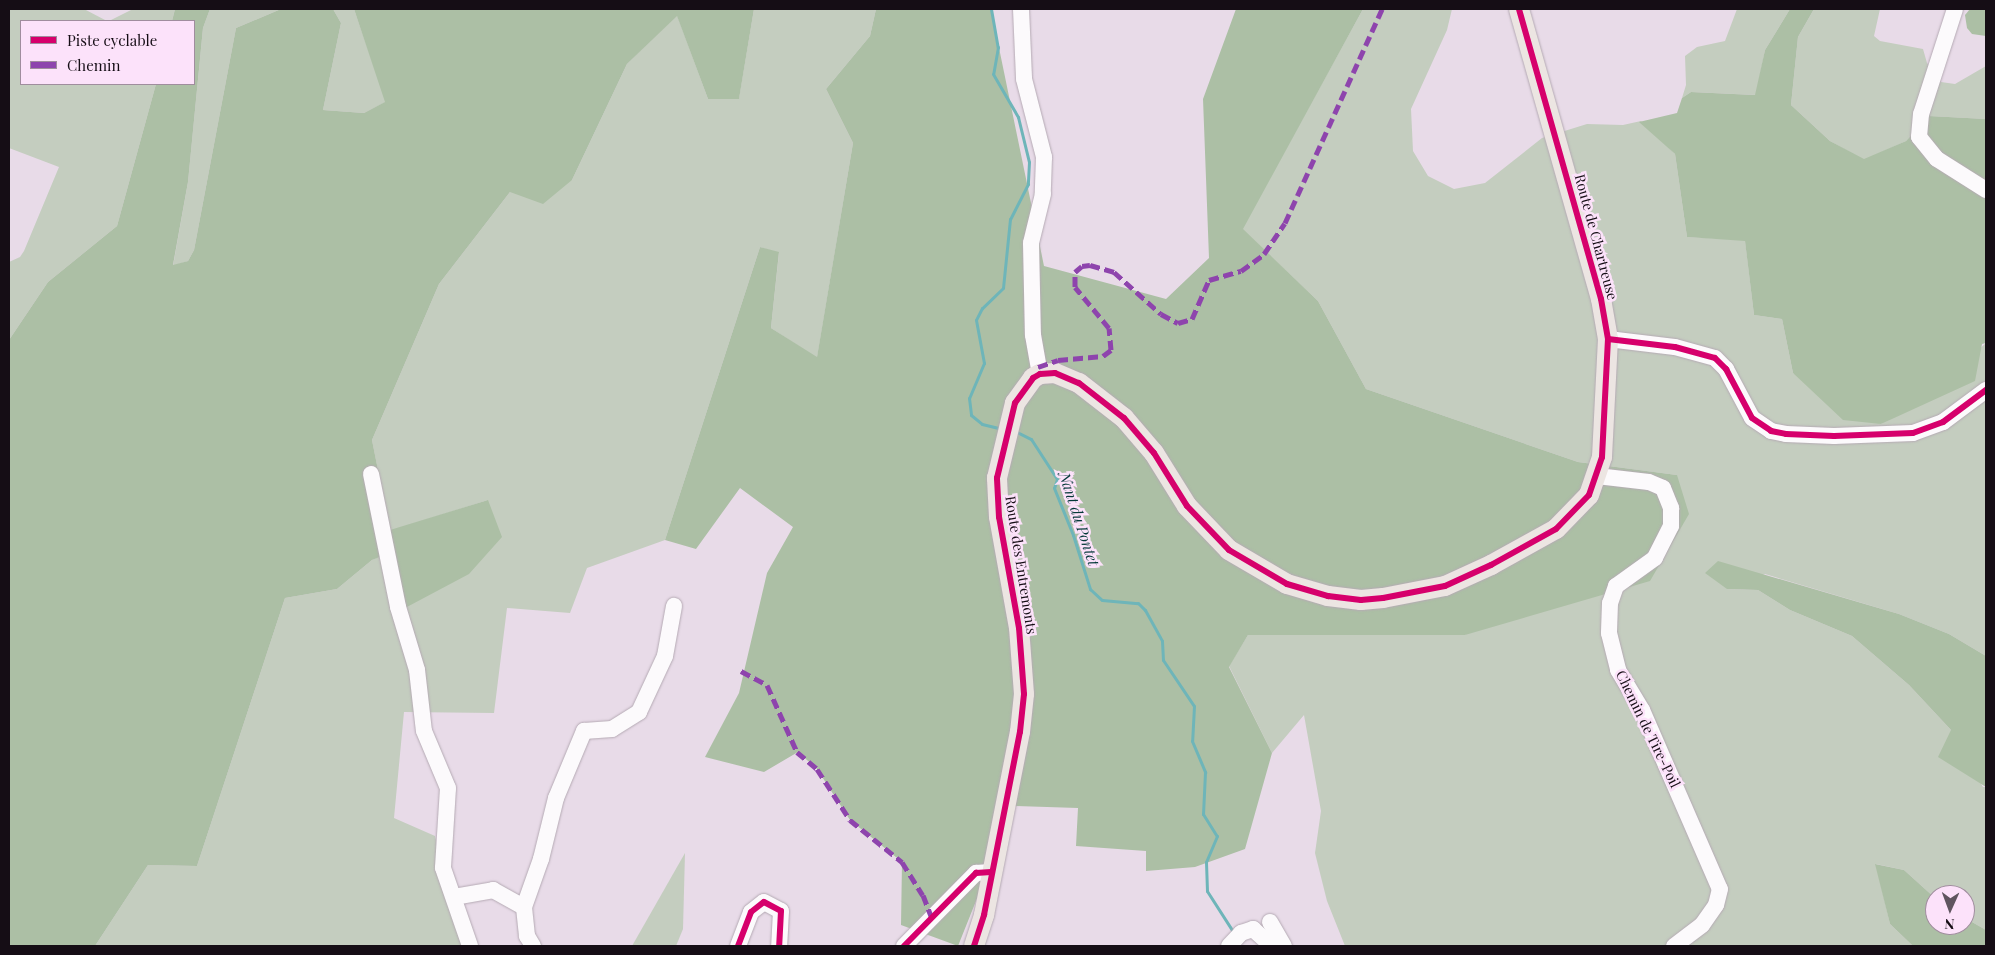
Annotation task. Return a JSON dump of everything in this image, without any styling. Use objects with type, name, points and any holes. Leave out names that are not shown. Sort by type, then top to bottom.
[{"type":"main road","name":"Route de Chartreuse","points":[[1519,9],[1601,299],[1608,339],[1605,426],[1597,476]]},
{"type":"main road","name":"Route des Entremonts","points":[[974,946],[992,872],[1020,732],[1024,694],[1018,628],[996,493],[1007,429],[1024,387],[1040,374]]},
{"type":"main road","points":[[1040,374],[1055,374],[1079,383],[1124,418],[1154,453],[1187,506],[1208,532],[1229,550],[1287,584],[1344,600],[1383,598],[1424,592],[1444,586],[1491,565],[1556,529],[1584,501],[1597,476]]},
{"type":"street","points":[[1021,9],[1024,79],[1044,157],[1044,194],[1031,243],[1032,335],[1040,374]]},
{"type":"street","points":[[1955,9],[1921,114],[1919,137],[1938,160],[1986,190]]},
{"type":"street","points":[[1608,339],[1675,347],[1715,358],[1726,369],[1752,418],[1771,431],[1786,434],[1834,436],[1913,433],[1943,422],[1986,390]]},
{"type":"street","points":[[371,474],[398,607],[417,670],[424,731],[448,788],[443,868],[470,946]]},
{"type":"street","name":"Chemin de Tire-Poil","points":[[1597,476],[1649,482],[1663,488],[1671,508],[1671,526],[1655,558],[1616,586],[1610,603],[1609,633],[1618,670],[1642,710],[1720,889],[1716,905],[1702,925],[1674,946]]},
{"type":"street","points":[[533,946],[527,936],[524,907],[541,859],[556,798],[584,731],[612,729],[639,712],[665,656],[674,606]]},
{"type":"street","points":[[904,946],[976,873],[992,872]]},
{"type":"street","points":[[454,897],[493,890],[524,907]]},
{"type":"street","points":[[738,946],[751,912],[764,902],[781,911],[779,946]]},
{"type":"street","points":[[1270,922],[1284,946]]},
{"type":"street","points":[[1234,940],[1253,928],[1272,946]]},
{"type":"green space","points":[[9,9],[84,9],[105,20],[20,20],[20,85],[156,85],[117,226],[48,282],[9,340],[9,262],[20,257],[24,251],[59,167],[9,148]]},
{"type":"green space","points":[[133,9],[175,9],[172,20],[111,20]]},
{"type":"green space","points":[[175,9],[210,9],[203,28],[188,182],[173,265],[188,261],[194,250],[236,28],[281,9],[333,9],[341,23],[323,110],[364,113],[385,102],[354,9],[754,9],[739,99],[708,99],[677,16],[627,64],[572,180],[543,204],[510,192],[439,284],[372,440],[390,530],[488,500],[502,537],[469,574],[405,608],[392,552],[372,560],[337,589],[285,598],[197,866],[148,865],[95,946],[9,946],[9,340],[48,282],[117,226],[156,85],[195,85],[195,20],[172,20]]},
{"type":"green space","points":[[210,9],[281,9],[236,28],[194,250],[188,261],[173,266],[188,182],[203,28]]},
{"type":"green space","points":[[333,9],[354,9],[386,102],[364,113],[323,110],[341,23]]},
{"type":"green space","points":[[754,9],[876,9],[870,36],[826,89],[853,143],[817,358],[771,328],[779,253],[760,247],[665,540],[587,568],[570,613],[507,608],[494,713],[404,712],[394,818],[435,836],[462,946],[95,946],[148,865],[197,866],[285,598],[337,589],[372,560],[488,500],[390,531],[372,440],[439,284],[510,192],[572,180],[627,64],[677,15],[708,99],[739,98]]},
{"type":"green space","points":[[876,9],[991,9],[1044,266],[1166,299],[1209,258],[1203,99],[1236,9],[1363,9],[1243,229],[1318,301],[1366,389],[1578,462],[1677,475],[1689,514],[1650,581],[1465,635],[1248,635],[1229,667],[1272,753],[1245,849],[1195,867],[1146,871],[1146,851],[1076,846],[1078,808],[1014,806],[958,946],[901,925],[902,862],[850,820],[817,769],[798,752],[764,772],[705,757],[739,693],[767,573],[793,527],[740,488],[696,549],[665,540],[760,247],[779,252],[771,328],[817,357],[853,143],[826,89],[870,36]]},
{"type":"green space","points":[[1363,9],[1452,9],[1447,30],[1411,109],[1413,151],[1428,176],[1454,189],[1485,183],[1542,138],[1587,124],[1623,125],[1641,121],[1675,154],[1687,237],[1745,240],[1754,315],[1782,319],[1793,373],[1881,424],[1917,405],[1986,343],[1986,656],[1949,634],[1899,614],[1765,574],[1727,589],[1758,590],[1790,610],[1852,636],[1909,685],[1951,730],[1983,787],[1986,787],[1986,930],[1975,924],[1975,885],[1925,885],[1925,889],[1904,870],[1876,864],[1890,924],[1913,946],[1345,946],[1327,901],[1315,853],[1321,811],[1304,715],[1272,753],[1229,666],[1248,635],[1465,635],[1677,475],[1578,462],[1366,389],[1318,301],[1242,229]]},
{"type":"green space","points":[[1737,9],[1790,9],[1765,50],[1756,95],[1691,92],[1682,98],[1686,85],[1685,56],[1697,47],[1725,41]]},
{"type":"green space","points":[[1790,9],[1814,9],[1798,37],[1791,105],[1830,141],[1864,159],[1906,141],[1929,116],[1986,119],[1986,343],[1982,344],[1975,381],[1881,424],[1843,420],[1793,373],[1782,319],[1754,315],[1745,241],[1687,237],[1675,154],[1639,122],[1677,113],[1682,98],[1691,92],[1755,95],[1765,50]]},
{"type":"green space","points":[[1814,9],[1880,9],[1874,36],[1880,41],[1923,49],[1927,63],[1941,82],[1955,84],[1986,66],[1986,119],[1929,116],[1906,141],[1864,160],[1830,141],[1791,105],[1798,37]]},
{"type":"green space","points":[[1970,9],[1986,9],[1986,36],[1972,34],[1967,28],[1965,15]]},
{"type":"green space","points":[[1718,561],[1899,614],[1949,634],[1986,656],[1986,787],[1938,757],[1951,730],[1909,685],[1852,636],[1790,610],[1758,590],[1727,589],[1705,573]]},
{"type":"green space","points":[[685,853],[683,929],[676,946],[632,946]]},
{"type":"green space","points":[[1875,864],[1904,870],[1925,889],[1925,935],[1975,935],[1975,924],[1986,930],[1986,946],[1913,946],[1890,924]]},
{"type":"waterway","name":"Nant du Pontet","points":[[991,9],[998,47],[993,74],[1018,117],[1029,162],[1028,184],[1010,219],[1003,288],[982,308],[976,320],[984,363],[969,398],[971,415],[982,424],[1002,429]]},
{"type":"waterway","name":"Nant du Pontet","points":[[1015,431],[1031,439],[1057,479],[1054,488],[1073,535],[1090,589],[1102,600],[1138,603],[1145,610],[1162,641],[1163,660],[1194,706],[1192,741],[1205,772],[1203,814],[1217,836],[1206,862],[1207,891],[1234,933]]},
{"type":"marked path","points":[[1038,367],[1058,360],[1103,356],[1111,350],[1109,328],[1075,287],[1075,272],[1082,266],[1090,265],[1114,272],[1161,314],[1178,323],[1192,319],[1209,280],[1241,271],[1264,254],[1285,223],[1382,9]]},
{"type":"marked path","points":[[741,671],[767,685],[797,752],[817,769],[850,820],[902,862],[923,895],[932,918]]},
{"type":"cycle path","points":[[974,946],[984,915],[1020,732],[1024,694],[1019,628],[999,517],[997,478],[1015,403],[1033,378],[1040,374],[1055,373],[1079,383],[1124,418],[1154,453],[1187,506],[1229,550],[1287,584],[1328,596],[1361,600],[1383,598],[1445,586],[1491,565],[1556,529],[1589,495],[1602,457],[1608,339],[1601,299],[1519,9]]},
{"type":"cycle path","points":[[1608,339],[1675,347],[1715,358],[1726,369],[1752,418],[1771,431],[1786,434],[1834,436],[1913,433],[1943,422],[1986,390]]},
{"type":"cycle path","points":[[904,946],[976,873],[991,872]]},
{"type":"cycle path","points":[[738,946],[751,912],[764,902],[781,911],[779,946]]}]
